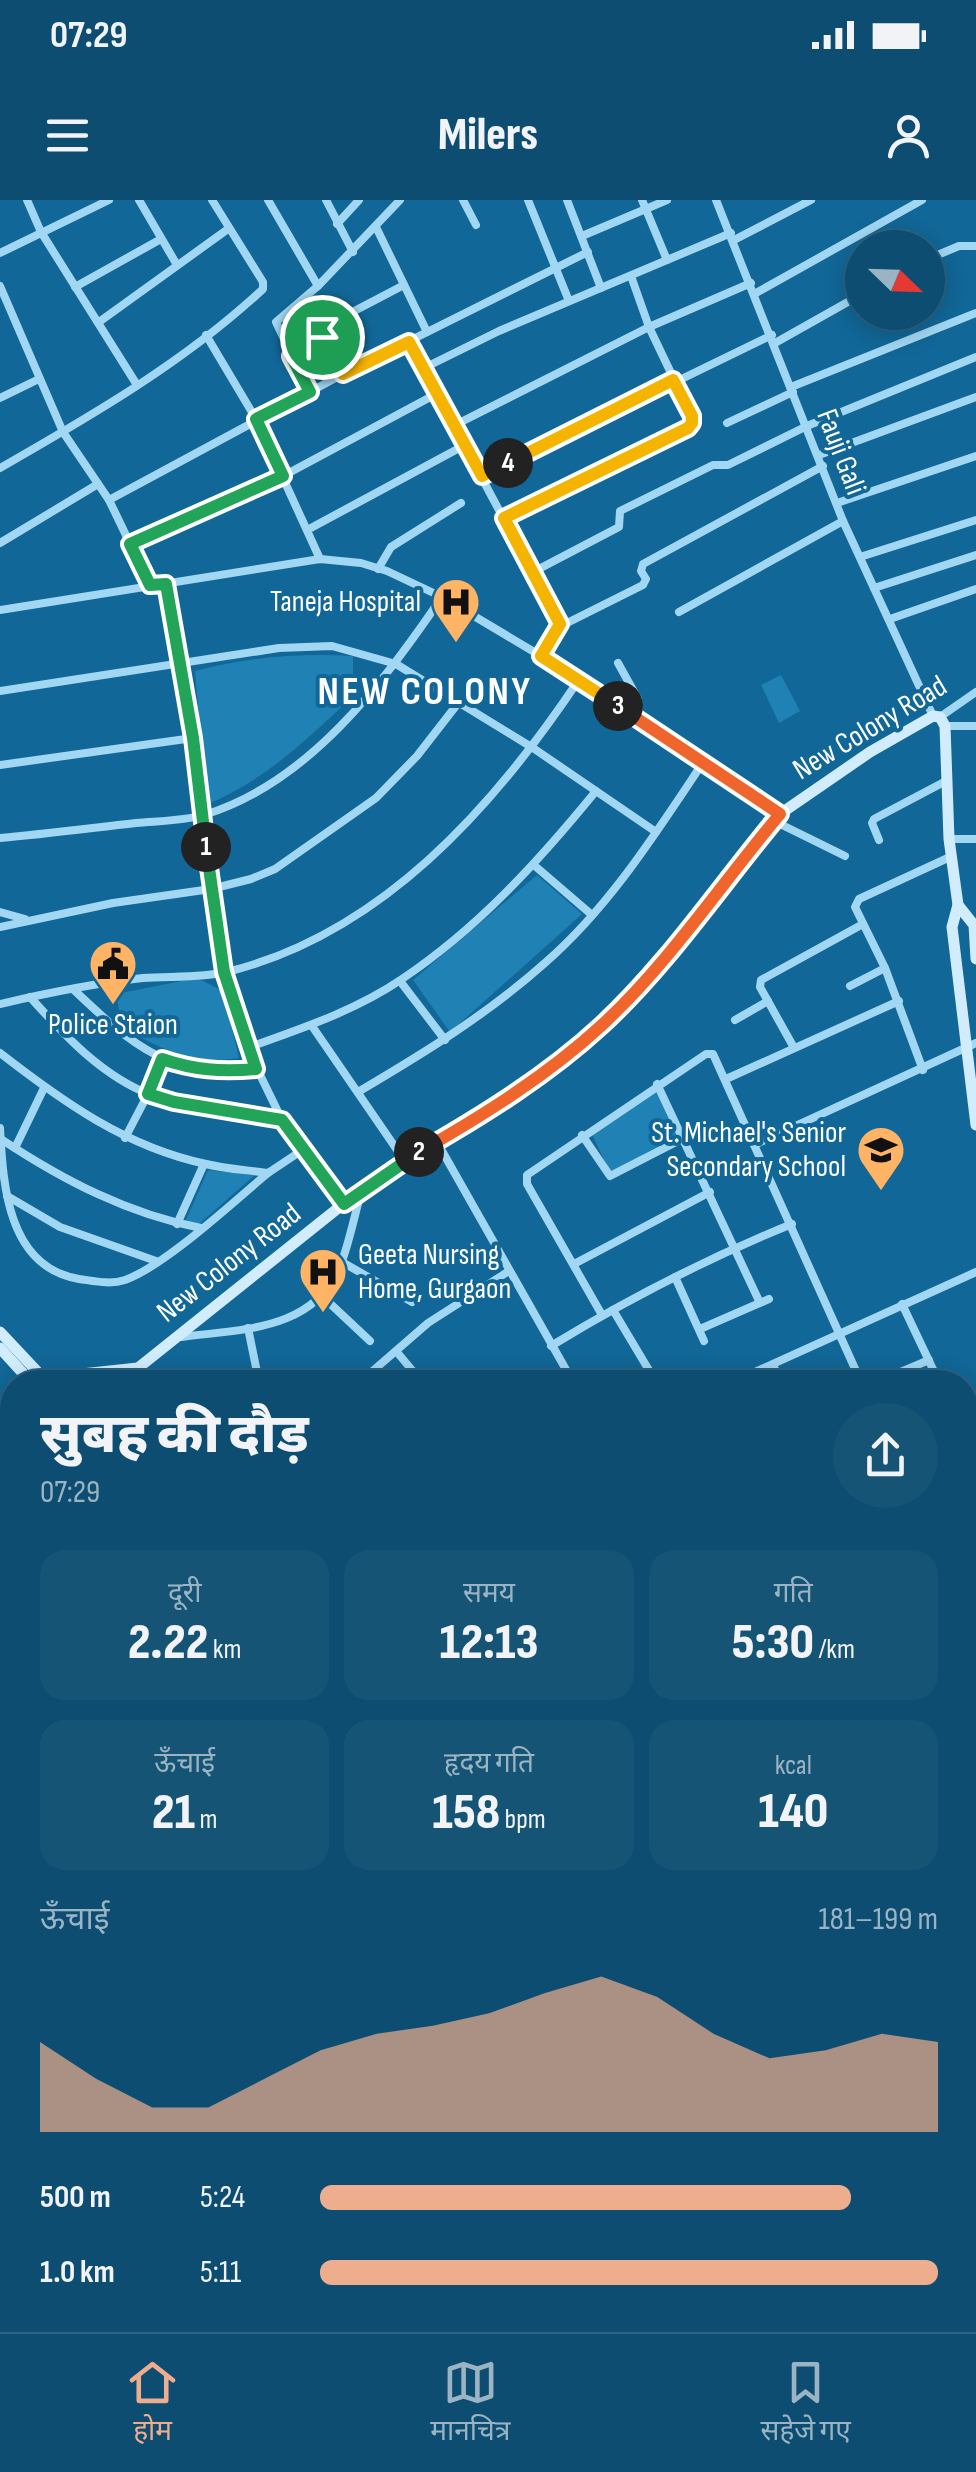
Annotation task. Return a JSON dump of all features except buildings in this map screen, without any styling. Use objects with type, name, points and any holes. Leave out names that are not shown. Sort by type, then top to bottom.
[{"type":"street","points":[[27,200],[41,232],[136,385]]},
{"type":"street","points":[[0,253],[109,200]]},
{"type":"street","points":[[138,200],[176,264]]},
{"type":"street","points":[[0,468],[136,385],[206,336],[263,286],[212,200]]},
{"type":"street","points":[[268,200],[318,286]]},
{"type":"street","points":[[326,200],[353,252]]},
{"type":"street","points":[[336,224],[360,200]]},
{"type":"street","points":[[310,392],[275,326],[353,252],[400,200]]},
{"type":"street","points":[[463,200],[476,225]]},
{"type":"street","points":[[545,200],[530,203],[569,301]]},
{"type":"street","points":[[567,200],[601,288]]},
{"type":"street","points":[[642,200],[667,260]]},
{"type":"street","points":[[582,236],[666,200]]},
{"type":"street","name":"Fauji Gali","points":[[716,200],[844,521],[939,720]]},
{"type":"street","points":[[424,368],[569,301],[732,237],[811,200]]},
{"type":"street","points":[[756,293],[922,200]]},
{"type":"street","points":[[376,227],[427,332]]},
{"type":"street","points":[[99,322],[228,229]]},
{"type":"street","points":[[75,287],[160,239]]},
{"type":"street","points":[[945,250],[976,246]]},
{"type":"street","points":[[109,500],[256,419],[588,252]]},
{"type":"street","points":[[504,518],[692,423],[649,328],[631,276]]},
{"type":"street","points":[[454,425],[649,328],[751,283]]},
{"type":"street","points":[[291,356],[320,333],[404,285]]},
{"type":"street","points":[[0,286],[63,432],[109,500],[150,585]]},
{"type":"street","points":[[301,302],[343,374]]},
{"type":"street","points":[[482,476],[673,380],[773,339],[845,303]]},
{"type":"street","points":[[727,423],[792,390],[976,313]]},
{"type":"street","points":[[206,336],[256,419],[320,559]]},
{"type":"street","points":[[409,342],[561,626]]},
{"type":"street","points":[[533,572],[620,528],[620,511],[713,465],[728,465],[807,426],[976,357]]},
{"type":"street","points":[[0,398],[39,379]]},
{"type":"street","points":[[130,544],[283,476],[438,393]]},
{"type":"street","points":[[819,455],[976,398]]},
{"type":"street","points":[[308,529],[465,445]]},
{"type":"street","points":[[837,503],[976,456]]},
{"type":"street","points":[[541,656],[561,626],[644,585],[643,564],[823,466]]},
{"type":"street","points":[[0,543],[98,484]]},
{"type":"street","points":[[378,569],[392,547],[461,503]]},
{"type":"street","points":[[860,557],[976,520]]},
{"type":"street","points":[[679,612],[844,521]]},
{"type":"street","points":[[874,588],[976,555]]},
{"type":"street","points":[[0,610],[320,559],[378,569],[442,597],[541,656],[639,719],[777,817],[845,856]]},
{"type":"street","points":[[166,584],[193,738],[224,972],[247,1048],[282,1120],[344,1204]]},
{"type":"street","points":[[890,619],[976,589]]},
{"type":"street","points":[[0,838],[202,816],[246,798],[275,782],[337,727],[396,664],[442,597]]},
{"type":"street","points":[[0,691],[310,646],[352,650],[396,664],[533,748],[656,832]]},
{"type":"street","points":[[618,663],[638,699],[639,719]]},
{"type":"street","points":[[0,1004],[139,978],[224,972],[284,953],[334,931],[386,895],[451,839],[533,748],[578,681]]},
{"type":"street","name":"New Colony Road","points":[[138,1368],[362,1188],[551,1067],[603,1024],[652,972],[777,817],[870,752],[939,720],[976,692]]},
{"type":"street","points":[[0,927],[251,880],[276,869],[376,798],[418,756],[459,702]]},
{"type":"street","points":[[976,726],[939,720],[948,839],[958,905],[952,927],[971,1045],[976,1126]]},
{"type":"street","points":[[0,765],[193,738]]},
{"type":"street","points":[[358,1092],[445,1040],[549,960],[592,915],[702,764]]},
{"type":"street","points":[[879,840],[873,820],[946,781]]},
{"type":"street","points":[[247,1048],[312,1026],[400,981],[457,939],[534,866],[596,791]]},
{"type":"street","points":[[948,839],[976,839]]},
{"type":"street","points":[[923,1070],[885,968],[855,907],[858,899],[950,857]]},
{"type":"street","points":[[534,866],[592,915]]},
{"type":"street","points":[[958,905],[975,925],[976,959]]},
{"type":"street","points":[[0,912],[25,920]]},
{"type":"street","points":[[794,1046],[760,987],[763,977],[862,924]]},
{"type":"street","points":[[952,927],[975,925]]},
{"type":"street","points":[[850,986],[885,968]]},
{"type":"street","points":[[400,981],[445,1040]]},
{"type":"street","points":[[74,990],[124,1036],[162,1059],[207,1070],[256,1069]]},
{"type":"street","points":[[30,997],[73,1045],[148,1094],[282,1120]]},
{"type":"street","points":[[735,1020],[768,1001]]},
{"type":"street","points":[[726,1079],[898,1001]]},
{"type":"street","points":[[312,1026],[404,1160]]},
{"type":"street","points":[[754,1145],[971,1045]]},
{"type":"street","points":[[0,1053],[44,1088],[126,1138],[204,1164],[268,1173]]},
{"type":"street","points":[[602,1314],[526,1180],[530,1172],[582,1134],[706,1054],[713,1054],[856,1370]]},
{"type":"street","points":[[126,1138],[162,1059]]},
{"type":"street","points":[[657,1084],[764,1301],[700,1329]]},
{"type":"street","points":[[15,1148],[44,1088]]},
{"type":"street","points":[[0,1128],[2,1179],[24,1245],[46,1267],[69,1277],[113,1282],[126,1280],[156,1261],[304,1149]]},
{"type":"street","points":[[582,1134],[610,1176],[682,1139]]},
{"type":"street","points":[[0,1138],[96,1196],[177,1224],[201,1228]]},
{"type":"street","points":[[437,1142],[566,1370]]},
{"type":"street","points":[[177,1224],[204,1164]]},
{"type":"street","points":[[174,1338],[284,1322],[322,1296],[342,1262],[362,1188]]},
{"type":"street","points":[[574,1264],[710,1192]]},
{"type":"street","points":[[6,1196],[60,1227],[156,1261]]},
{"type":"street","points":[[551,1346],[602,1314],[736,1246],[792,1224]]},
{"type":"street","points":[[342,1262],[412,1302]]},
{"type":"street","points":[[374,1370],[428,1324],[509,1270]]},
{"type":"street","points":[[761,1370],[976,1272]]},
{"type":"street","points":[[675,1277],[704,1341]]},
{"type":"street","points":[[322,1296],[370,1342]]},
{"type":"street","points":[[902,1304],[933,1370]]},
{"type":"street","points":[[613,1310],[649,1370]]},
{"type":"street","points":[[248,1328],[257,1370]]},
{"type":"street","points":[[0,1332],[33,1370]]},
{"type":"street","points":[[0,1348],[19,1370]]},
{"type":"street","points":[[396,1351],[412,1370]]},
{"type":"street","points":[[22,1357],[51,1370]]},
{"type":"street","points":[[905,1370],[928,1360]]},
{"type":"street","points":[[772,1365],[776,1370]]},
{"type":"street","points":[[120,1370],[138,1368]]},
{"type":"shaded area","points":[[353,656],[353,681],[361,689],[270,768],[206,805],[195,671],[273,657]]},
{"type":"shaded area","points":[[781,675],[800,711],[779,723],[761,685]]},
{"type":"shaded area","points":[[537,875],[582,914],[450,1032],[413,980]]},
{"type":"shaded area","points":[[197,978],[223,991],[239,1058],[204,1059],[172,1052],[111,1019],[119,1010],[116,994]]},
{"type":"shaded area","points":[[658,1091],[678,1135],[610,1173],[592,1134]]},
{"type":"shaded area","points":[[208,1170],[255,1175],[199,1224],[186,1220]]},
{"type":"place","name":"Taneja Hospital","points":[[456,644]]},
{"type":"place","name":"Police Staion","points":[[113,1006]]},
{"type":"place","name":"St. Michael's Senior Secondary School","points":[[881,1192]]},
{"type":"place","name":"Geeta Nursing Home, Gurgaon","points":[[323,1314]]},
{"type":"district","name":"NEW COLONY","points":[[425,692]]},
{"type":"route","points":[[322,337],[343,374],[409,342],[482,476],[673,380],[692,416],[688,428],[504,518],[561,626],[541,656],[780,814],[652,972],[603,1024],[551,1067],[404,1160],[344,1204],[282,1120],[148,1094],[162,1059],[190,1069],[256,1069],[224,972],[193,738],[166,584],[150,585],[130,544],[283,476],[256,419],[310,392],[291,356],[322,337]]}]
